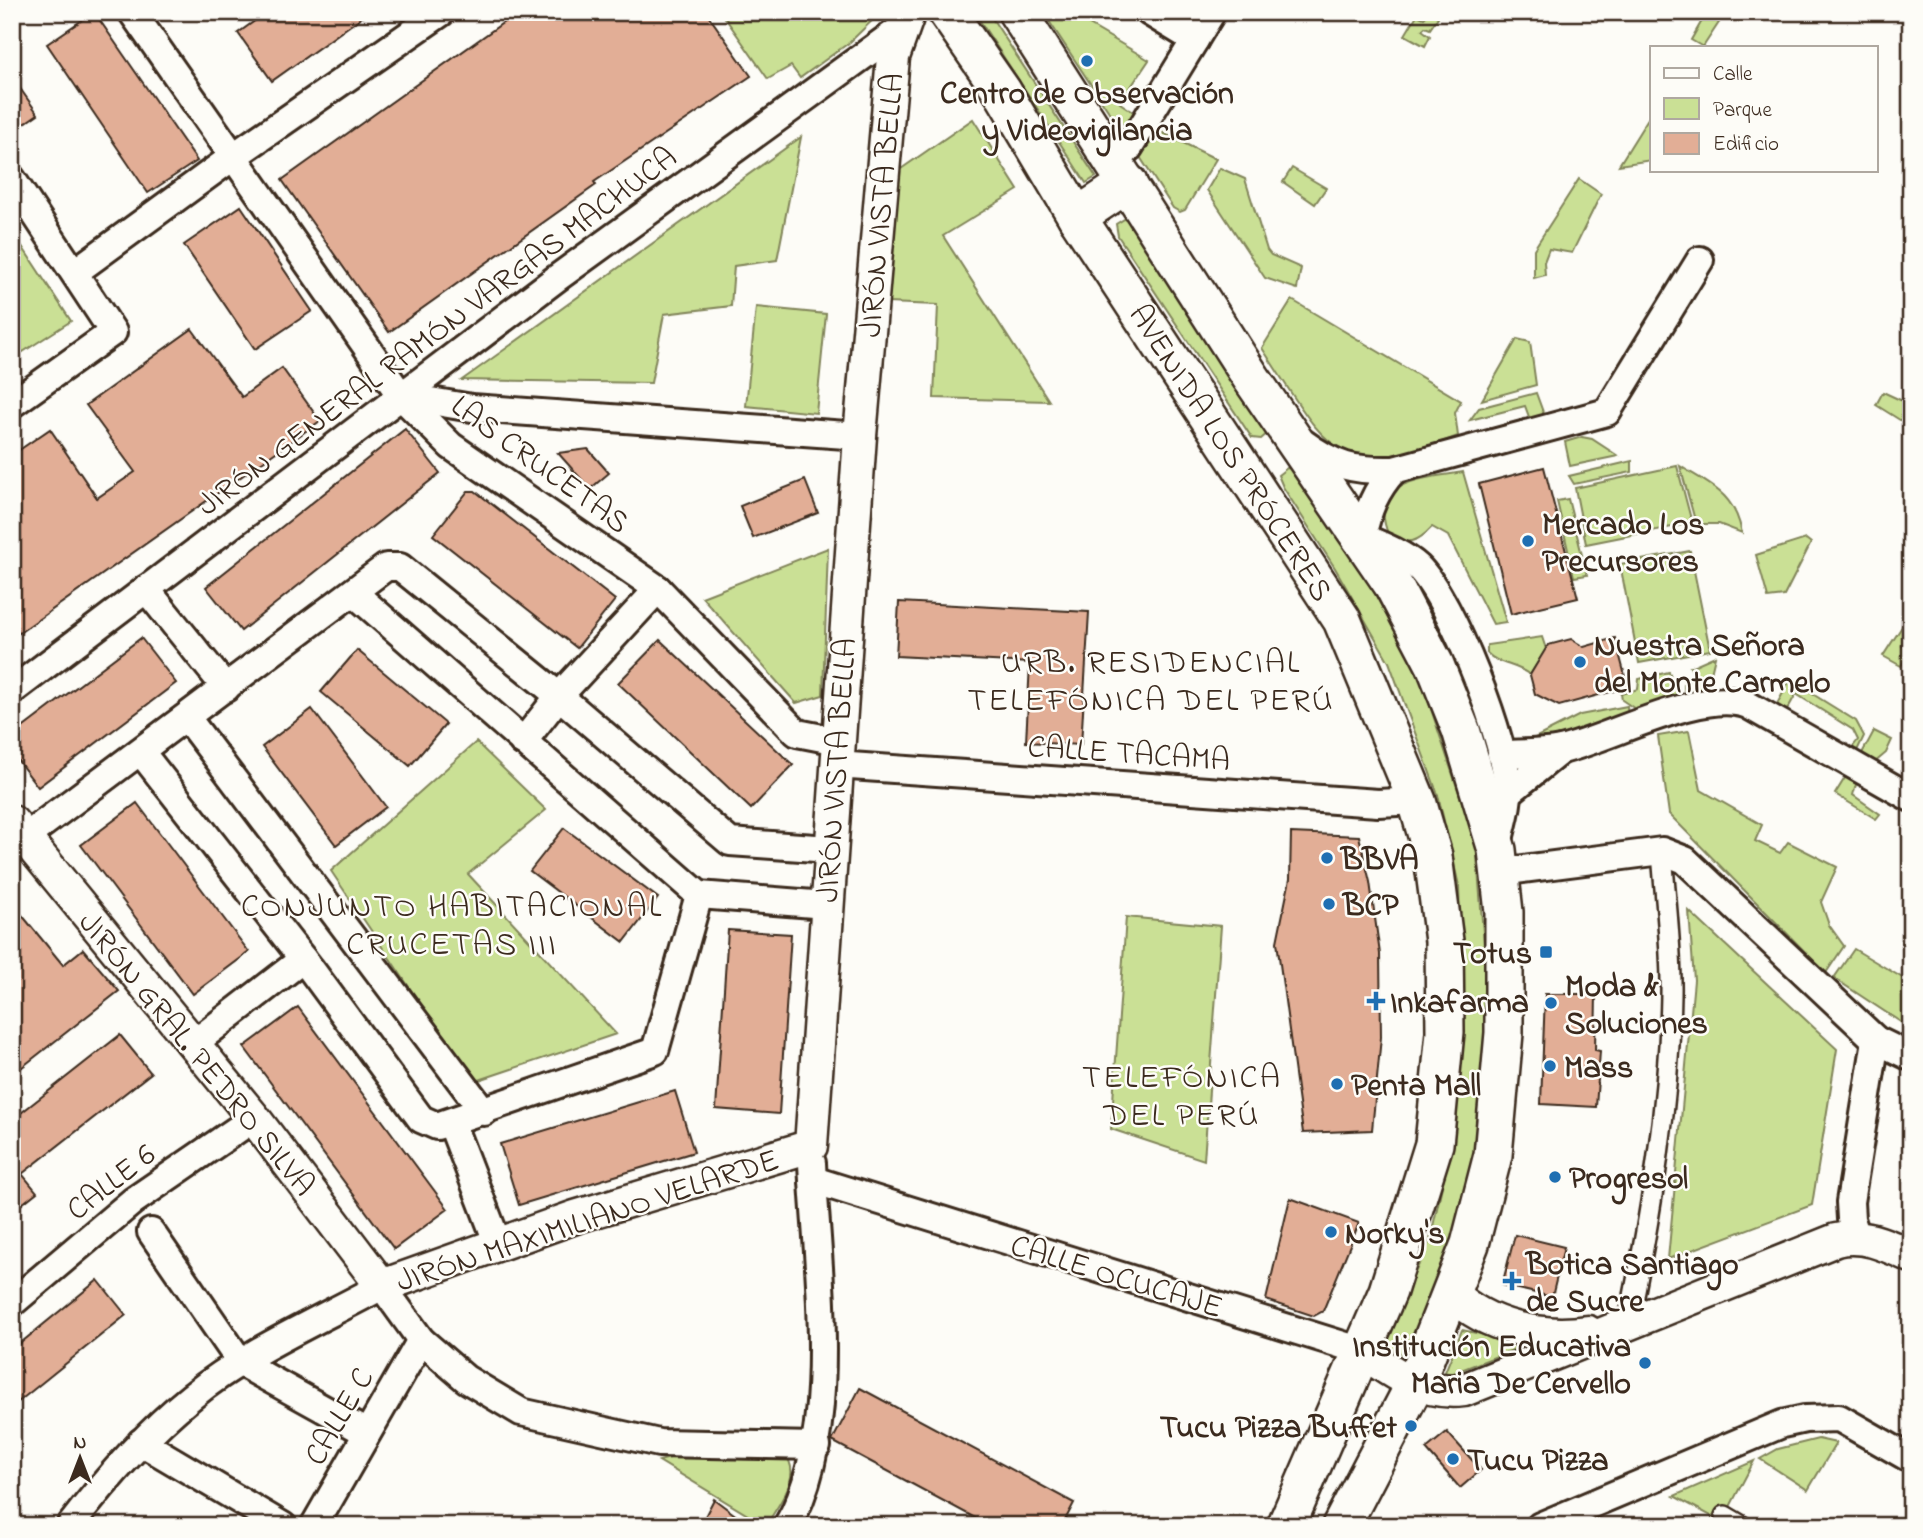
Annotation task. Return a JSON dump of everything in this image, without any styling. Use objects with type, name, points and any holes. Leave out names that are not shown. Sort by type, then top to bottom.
[{"type":"main road","name":"AVENIDA LOS PRÓCERES","points":[[947,12],[1002,91],[1077,217],[1342,620],[1417,801],[1433,856],[1445,958],[1443,1075],[1434,1144],[1410,1227],[1362,1351],[1286,1526]]},
{"type":"main road","name":"AVENIDA LOS PRÓCERES","points":[[1017,12],[1123,163],[1252,379],[1393,585],[1435,665],[1461,730],[1499,861],[1504,912],[1504,1033],[1495,1143],[1470,1244],[1452,1294],[1415,1384],[1341,1526]]},
{"type":"main road","points":[[1077,217],[1123,163]]},
{"type":"main road","points":[[1241,465],[1292,435]]},
{"type":"street","name":"LAS CRUCETAS","points":[[132,12],[401,396],[451,446],[658,589],[797,733],[837,753]]},
{"type":"street","points":[[75,272],[234,156],[442,12]]},
{"type":"street","points":[[1149,12],[1195,40]]},
{"type":"street","points":[[1123,163],[1212,12]]},
{"type":"street","name":"JIRÓN GENERAL RAMÓN VARGAS MACHUCA","points":[[12,691],[556,278],[906,20]]},
{"type":"street","name":"JIRÓN VISTA BELLA","points":[[787,1526],[806,1483],[817,1446],[822,1319],[811,1146],[825,905],[860,436],[893,57],[906,20]]},
{"type":"street","points":[[12,179],[113,332],[12,404]]},
{"type":"street","points":[[1292,435],[1342,467],[1360,471],[1394,470],[1607,412],[1700,260]]},
{"type":"street","points":[[401,396],[472,408],[860,436]]},
{"type":"street","points":[[451,446],[472,408]]},
{"type":"street","points":[[1362,537],[1369,506],[1379,487],[1394,470]]},
{"type":"street","name":"AVENIDA LOS PRÓCERES","points":[[1362,537],[1404,558],[1417,567],[1435,587],[1479,684],[1501,754],[1508,793],[1499,861]]},
{"type":"street","points":[[18,830],[141,752],[386,567],[400,568],[559,696],[730,842],[830,849]]},
{"type":"street","points":[[146,589],[226,688]]},
{"type":"street","points":[[523,742],[559,696],[658,589]]},
{"type":"street","points":[[354,593],[699,895],[825,905]]},
{"type":"street","points":[[1501,754],[1562,749],[1656,718],[1730,700],[1748,705],[1911,798]]},
{"type":"street","points":[[187,718],[484,1112]]},
{"type":"street","points":[[1508,793],[1562,749]]},
{"type":"street","points":[[141,752],[303,959],[421,1119],[437,1126],[655,1051],[699,895]]},
{"type":"street","name":"CALLE TACAMA","points":[[837,753],[1378,803],[1417,801]]},
{"type":"street","name":"JIRÓN GRAL. PEDRO SILVA","points":[[18,830],[254,1118],[382,1286]]},
{"type":"street","points":[[1499,861],[1673,856],[1876,1040],[1911,1057]]},
{"type":"street","points":[[1622,1324],[1653,1203],[1671,993],[1673,856]]},
{"type":"street","points":[[194,1044],[303,959]]},
{"type":"street","points":[[1857,1237],[1851,1219],[1850,1202],[1876,1040]]},
{"type":"street","name":"CALLE 6","points":[[12,1303],[133,1201],[254,1118]]},
{"type":"street","points":[[451,1122],[498,1244]]},
{"type":"street","name":"JIRÓN MAXIMILIANO VELARDE","points":[[70,1526],[98,1489],[141,1442],[192,1396],[241,1363],[382,1286],[575,1217],[811,1146]]},
{"type":"street","name":"CALLE OCUCAJE","points":[[813,1180],[1362,1351],[1415,1384]]},
{"type":"street","points":[[151,1232],[241,1363],[367,1433]]},
{"type":"street","points":[[1415,1384],[1432,1390],[1464,1390],[1622,1324],[1836,1240],[1857,1237],[1911,1256]]},
{"type":"street","points":[[382,1286],[421,1340],[467,1379],[521,1412],[659,1443],[817,1446]]},
{"type":"street","points":[[1452,1294],[1480,1316],[1499,1324],[1549,1334],[1622,1324]]},
{"type":"street","name":"CALLE C","points":[[314,1526],[421,1340]]},
{"type":"street","points":[[1541,1526],[1782,1424],[1805,1419],[1839,1418],[1911,1459]]},
{"type":"street","points":[[141,1442],[283,1526]]},
{"type":"green space","points":[[721,12],[881,12],[850,42],[800,78],[791,66],[768,79]]},
{"type":"green space","points":[[974,12],[988,12],[1096,177],[1086,183]]},
{"type":"green space","points":[[1043,12],[1067,12],[1149,60],[1120,103],[1135,113],[1129,124],[1117,124]]},
{"type":"green space","points":[[1430,12],[1438,17],[1430,29],[1425,27],[1422,30],[1430,36],[1425,46],[1405,35],[1417,15],[1424,18]]},
{"type":"green space","points":[[1707,12],[1724,15],[1704,46],[1691,40]]},
{"type":"green space","points":[[1650,115],[1650,160],[1619,165]]},
{"type":"green space","points":[[973,119],[1018,190],[943,236],[1049,401],[934,398],[938,305],[887,303],[898,171]]},
{"type":"green space","points":[[1159,131],[1216,159],[1185,210],[1180,212],[1173,208],[1140,157]]},
{"type":"green space","points":[[801,137],[777,260],[734,266],[731,306],[664,314],[651,383],[462,380]]},
{"type":"green space","points":[[1220,168],[1245,179],[1267,250],[1271,255],[1301,268],[1297,289],[1265,278],[1207,190]]},
{"type":"green space","points":[[1292,168],[1326,188],[1315,204],[1283,182]]},
{"type":"green space","points":[[1579,179],[1601,194],[1572,253],[1549,249],[1544,262],[1545,275],[1534,278],[1534,249]]},
{"type":"green space","points":[[1126,218],[1138,225],[1269,432],[1261,439],[1252,438],[1118,236],[1116,224]]},
{"type":"green space","points":[[12,231],[71,321],[12,359]]},
{"type":"green space","points":[[1292,300],[1461,401],[1455,413],[1458,436],[1416,450],[1383,456],[1358,455],[1337,447],[1319,432],[1302,410],[1262,348]]},
{"type":"green space","points":[[756,307],[826,314],[816,413],[746,406]]},
{"type":"green space","points":[[1517,339],[1530,342],[1536,385],[1482,400]]},
{"type":"green space","points":[[1883,392],[1911,405],[1911,427],[1876,405]]},
{"type":"green space","points":[[1536,393],[1547,423],[1532,425],[1525,406],[1470,420],[1479,408]]},
{"type":"green space","points":[[1582,437],[1592,439],[1618,456],[1570,466],[1565,442]]},
{"type":"green space","points":[[1632,461],[1632,472],[1574,484],[1569,476]]},
{"type":"green space","points":[[1677,466],[1692,523],[1586,544],[1575,488]]},
{"type":"green space","points":[[1680,466],[1712,485],[1727,499],[1742,533],[1719,524],[1696,524]]},
{"type":"green space","points":[[1287,468],[1295,469],[1335,520],[1421,679],[1476,844],[1490,1022],[1473,1180],[1410,1357],[1382,1345],[1430,1240],[1456,1123],[1462,1010],[1459,886],[1438,795],[1389,662],[1335,568],[1283,487],[1278,475]]},
{"type":"green space","points":[[1463,472],[1506,622],[1493,624],[1448,536],[1432,527],[1412,541],[1402,541],[1389,536],[1384,517],[1385,503],[1392,493],[1402,485],[1416,480]]},
{"type":"green space","points":[[1568,499],[1587,575],[1574,577],[1557,501]]},
{"type":"green space","points":[[1806,539],[1811,543],[1784,596],[1768,598],[1756,555]]},
{"type":"green space","points":[[828,548],[823,695],[796,703],[702,597]]},
{"type":"green space","points":[[1690,551],[1710,650],[1639,663],[1620,564]]},
{"type":"green space","points":[[1903,625],[1911,630],[1902,646],[1910,651],[1901,666],[1883,656]]},
{"type":"green space","points":[[1542,637],[1546,649],[1530,675],[1487,653],[1487,645]]},
{"type":"green space","points":[[1715,656],[1705,698],[1644,715],[1622,700],[1621,694],[1638,689],[1639,679],[1669,672],[1679,696],[1684,695],[1684,683],[1695,676],[1690,667]]},
{"type":"green space","points":[[1790,680],[1856,721],[1864,736],[1856,753],[1851,749],[1858,740],[1853,730],[1796,694],[1786,712],[1776,706]]},
{"type":"green space","points":[[1627,706],[1628,719],[1527,742],[1580,715]]},
{"type":"green space","points":[[1689,731],[1701,790],[1762,825],[1755,841],[1780,853],[1788,842],[1837,867],[1821,902],[1829,925],[1844,946],[1826,973],[1669,814],[1658,736]]},
{"type":"green space","points":[[1874,731],[1892,740],[1886,753],[1874,763],[1860,757]]},
{"type":"green space","points":[[476,742],[546,810],[468,874],[616,1034],[473,1082],[331,871]]},
{"type":"green space","points":[[1848,773],[1857,781],[1853,795],[1880,814],[1876,819],[1835,794]]},
{"type":"green space","points":[[1689,911],[1837,1049],[1812,1205],[1668,1259],[1694,980]]},
{"type":"green space","points":[[1126,917],[1221,926],[1204,1160],[1111,1129]]},
{"type":"green space","points":[[1854,949],[1911,983],[1911,1029],[1834,978]]},
{"type":"green space","points":[[1462,1330],[1528,1344],[1443,1377]]},
{"type":"green space","points":[[1818,1439],[1836,1443],[1808,1490],[1760,1459],[1778,1449]]},
{"type":"green space","points":[[692,1452],[782,1452],[789,1460],[791,1479],[766,1526],[659,1461]]},
{"type":"green space","points":[[1754,1461],[1722,1522],[1674,1496]]},
{"type":"building","points":[[94,12],[197,161],[148,193],[47,44]]},
{"type":"building","points":[[267,12],[369,12],[272,81],[238,33]]},
{"type":"building","points":[[518,12],[706,12],[751,76],[594,182],[596,185],[389,332],[282,180]]},
{"type":"building","points":[[12,77],[38,114],[12,132]]},
{"type":"building","points":[[241,206],[312,311],[255,349],[184,245]]},
{"type":"building","points":[[192,329],[242,397],[282,368],[320,421],[12,638],[12,455],[50,429],[97,498],[135,472],[86,405]]},
{"type":"building","points":[[405,429],[440,473],[241,631],[206,587]]},
{"type":"building","points":[[588,449],[609,473],[590,489],[558,453]]},
{"type":"building","name":"Mercado Los Precursores","points":[[1544,467],[1578,598],[1511,614],[1479,484]]},
{"type":"building","points":[[805,480],[818,513],[753,538],[740,506]]},
{"type":"building","points":[[468,491],[475,491],[615,600],[577,648],[433,535]]},
{"type":"building","points":[[899,602],[1089,612],[1081,745],[1026,742],[1030,663],[896,656]]},
{"type":"building","points":[[141,638],[176,683],[38,787],[12,753],[12,736]]},
{"type":"building","name":"Nuestra Señora del Monte Carmelo","points":[[1615,638],[1628,687],[1559,706],[1535,694],[1530,675],[1548,645],[1571,639],[1584,647]]},
{"type":"building","points":[[660,640],[793,765],[751,809],[618,683]]},
{"type":"building","points":[[357,650],[446,724],[410,766],[321,692]]},
{"type":"building","points":[[312,709],[386,807],[336,845],[262,747]]},
{"type":"building","points":[[137,803],[249,952],[193,994],[81,845]]},
{"type":"building","points":[[564,828],[658,898],[624,942],[530,871]]},
{"type":"building","name":"Penta Mall","points":[[1291,833],[1359,836],[1370,882],[1380,954],[1381,1037],[1372,1130],[1303,1133],[1277,942],[1290,879]]},
{"type":"building","points":[[12,903],[63,965],[83,949],[119,991],[12,1075]]},
{"type":"building","points":[[728,930],[791,934],[779,1114],[716,1109]]},
{"type":"building","points":[[1545,994],[1596,994],[1595,1050],[1600,1051],[1596,1107],[1541,1104]]},
{"type":"building","points":[[298,1007],[448,1209],[394,1249],[244,1047]]},
{"type":"building","points":[[120,1035],[151,1073],[22,1174],[37,1192],[12,1212],[12,1120]]},
{"type":"building","points":[[675,1091],[694,1152],[519,1205],[500,1144]]},
{"type":"building","points":[[1290,1198],[1359,1223],[1323,1311],[1314,1316],[1266,1300]]},
{"type":"building","points":[[1515,1235],[1564,1247],[1552,1297],[1502,1285]]},
{"type":"building","points":[[98,1280],[126,1315],[12,1407],[12,1350]]},
{"type":"building","points":[[860,1388],[1074,1503],[1062,1526],[990,1526],[832,1441]]},
{"type":"building","name":"Tucu Pizza","points":[[1447,1432],[1481,1470],[1460,1488],[1426,1449]]},
{"type":"building","points":[[714,1499],[750,1526],[700,1526]]},
{"type":"place","name":"Centro de Observación y Videovigilancia","points":[[1087,61]]},
{"type":"place","name":"Mercado Los Precursores","points":[[1528,541]]},
{"type":"place","name":"Nuestra Señora del Monte Carmelo","points":[[1580,662]]},
{"type":"place","name":"BBVA","points":[[1327,858]]},
{"type":"place","name":"BCP","points":[[1329,904]]},
{"type":"place","name":"Totus","points":[[1546,952]]},
{"type":"place","name":"Inkafarma","points":[[1376,1001]]},
{"type":"place","name":"Moda & Soluciones","points":[[1551,1003]]},
{"type":"place","name":"Mass","points":[[1550,1066]]},
{"type":"place","name":"Penta Mall","points":[[1337,1084]]},
{"type":"place","name":"Progresol","points":[[1555,1177]]},
{"type":"place","name":"Norky's","points":[[1331,1232]]},
{"type":"place","name":"Botica Santiago de Sucre","points":[[1512,1281]]},
{"type":"place","name":"Institución Educativa Maria De Cervello","points":[[1645,1363]]},
{"type":"place","name":"Tucu Pizza Buffet","points":[[1411,1426]]},
{"type":"place","name":"Tucu Pizza","points":[[1453,1459]]},
{"type":"district","name":"URB. RESIDENCIAL TELEFÓNICA DEL PERÚ","points":[[1151,679]]},
{"type":"district","name":"CONJUNTO HABITACIONAL CRUCETAS III","points":[[452,923]]},
{"type":"district","name":"TELEFÓNICA DEL PERÚ","points":[[1182,1094]]}]
